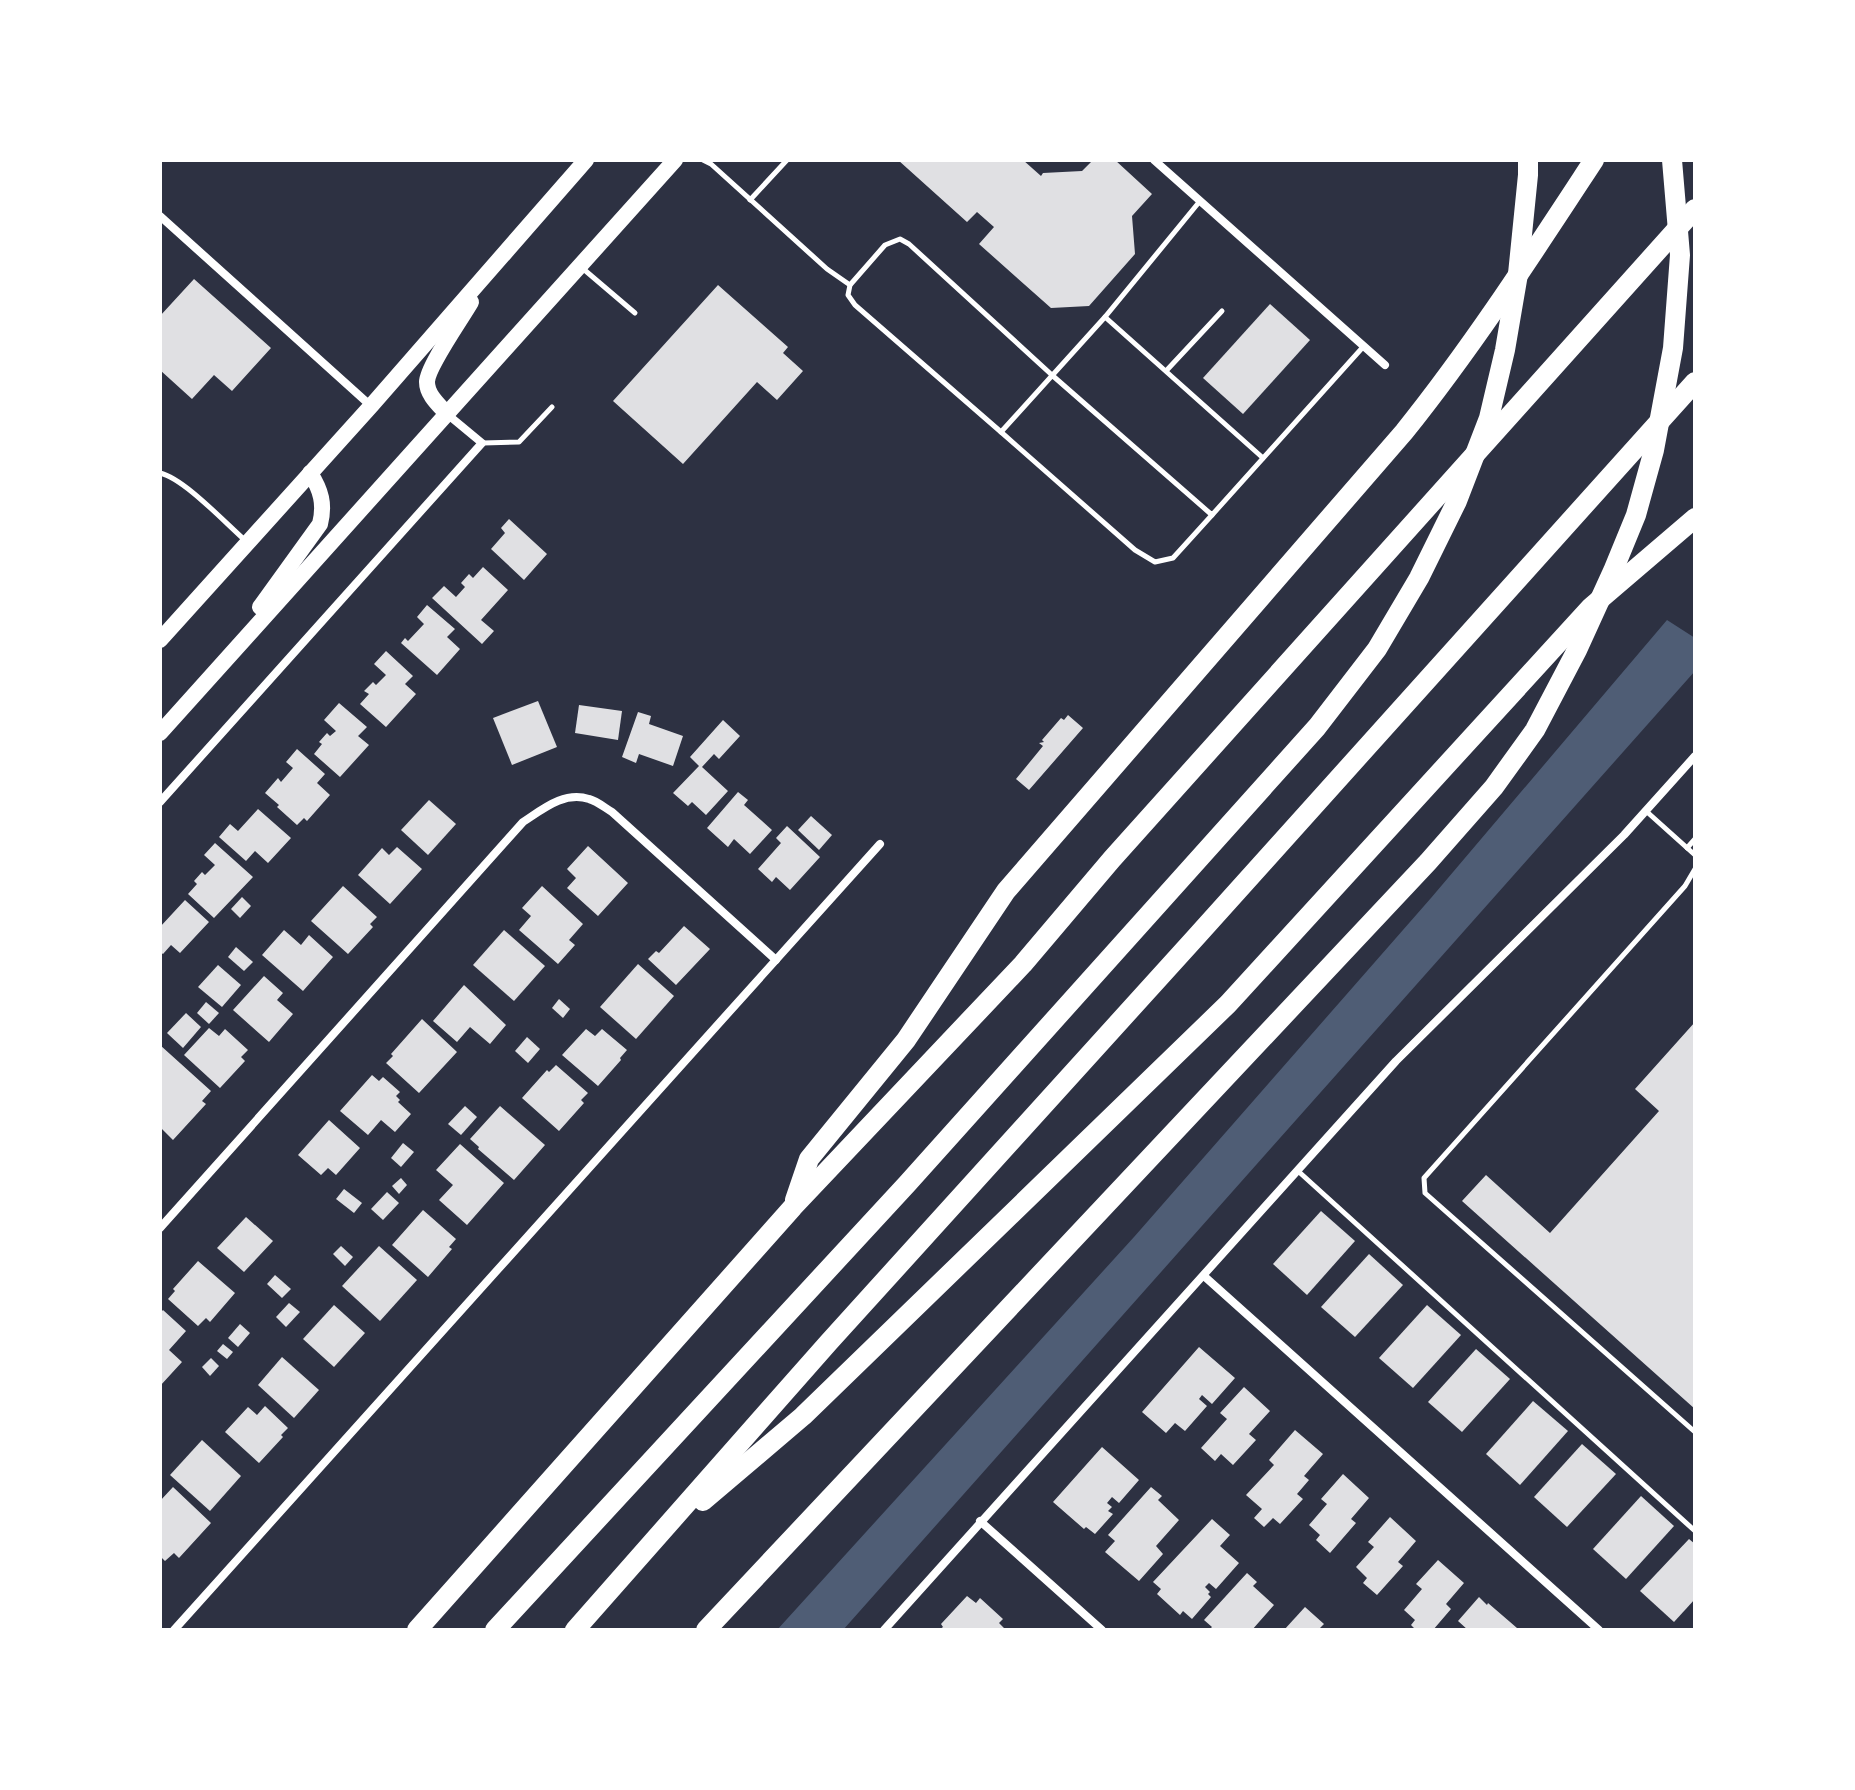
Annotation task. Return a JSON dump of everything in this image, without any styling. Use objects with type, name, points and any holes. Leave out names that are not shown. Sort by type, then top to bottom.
[{"type":"highway","points":[[495,1630],[907,1184],[1317,727],[1377,649],[1419,578],[1457,501],[1489,418],[1518,274],[1528,160]]},
{"type":"highway","points":[[793,1207],[809,1159],[906,1040],[1006,891],[1424,408],[1476,338],[1594,160]]},
{"type":"highway","points":[[706,1630],[1428,862],[1494,787],[1535,730],[1577,650],[1613,571],[1636,515],[1654,450],[1673,348],[1680,255],[1672,160]]},
{"type":"highway","points":[[417,1630],[793,1207],[1023,964],[1112,859],[1695,209]]},
{"type":"highway","points":[[575,1630],[829,1342],[1695,382]]},
{"type":"highway","points":[[652,1545],[803,1416],[1228,1004],[1591,607],[1695,518]]},
{"type":"main road","points":[[160,640],[371,406],[586,160]]},
{"type":"main road","points":[[160,733],[675,160]]},
{"type":"main road","points":[[447,414],[429,393],[427,381],[432,365],[493,266]]},
{"type":"main road","points":[[205,683],[320,524],[322,500],[319,486],[310,473]]},
{"type":"street","points":[[1154,160],[1385,365]]},
{"type":"street","points":[[160,216],[371,406]]},
{"type":"street","points":[[160,802],[482,443],[447,414]]},
{"type":"street","points":[[884,1630],[1396,1061],[1646,811],[1695,756]]},
{"type":"street","points":[[160,1228],[523,822],[567,797],[590,799],[612,812],[776,960]]},
{"type":"street","points":[[174,1630],[880,844]]},
{"type":"street","points":[[1204,1276],[1599,1630]]},
{"type":"street","points":[[980,1521],[1102,1630]]},
{"type":"lane","points":[[703,160],[827,269],[850,285]]},
{"type":"lane","points":[[750,200],[787,160]]},
{"type":"lane","points":[[1001,432],[1105,317],[1200,201]]},
{"type":"lane","points":[[1212,515],[909,244],[900,239],[885,245],[850,285],[848,295],[855,305],[1135,550],[1155,562],[1173,558],[1212,515],[1364,346]]},
{"type":"lane","points":[[580,266],[635,313]]},
{"type":"lane","points":[[1166,371],[1222,311]]},
{"type":"lane","points":[[1105,317],[1263,458]]},
{"type":"lane","points":[[482,443],[519,442],[552,407]]},
{"type":"lane","points":[[160,473],[168,475],[190,492],[248,543]]},
{"type":"lane","points":[[1646,811],[1695,855]]},
{"type":"lane","points":[[1687,848],[1695,839]]},
{"type":"lane","points":[[1695,869],[1685,886],[1424,1178],[1425,1193],[1695,1432]]},
{"type":"lane","points":[[1298,1171],[1695,1531]]},
{"type":"water","points":[[1667,620],[1695,638],[1695,671],[843,1630],[777,1630],[1134,1237],[1431,898]]},
{"type":"building","points":[[898,160],[1023,160],[1041,176],[1043,173],[1082,171],[1093,160],[1115,160],[1152,194],[1132,216],[1135,254],[1089,306],[1051,308],[979,244],[994,227],[977,212],[967,222]]},
{"type":"building","points":[[194,279],[271,348],[232,391],[214,375],[192,399],[160,370],[160,316]]},
{"type":"building","points":[[718,285],[788,347],[783,353],[803,371],[777,400],[757,382],[683,464],[613,401]]},
{"type":"building","points":[[1270,304],[1310,340],[1243,414],[1203,378]]},
{"type":"building","points":[[509,519],[547,554],[524,580],[491,549],[505,533],[501,528]]},
{"type":"building","points":[[483,567],[508,590],[481,620],[494,631],[482,644],[432,598],[444,586],[456,597],[465,587],[461,583],[469,574],[473,578]]},
{"type":"building","points":[[427,605],[455,629],[447,637],[460,649],[437,675],[401,643],[405,638],[408,641],[424,624],[417,617]]},
{"type":"building","points":[[386,651],[413,676],[405,684],[416,694],[386,727],[360,704],[369,694],[364,691],[386,675],[374,664]]},
{"type":"building","points":[[538,701],[557,747],[512,765],[493,718]]},
{"type":"building","points":[[339,703],[367,727],[358,736],[369,745],[340,777],[314,754],[327,733],[330,736],[336,731],[324,720]]},
{"type":"building","points":[[579,705],[622,711],[618,740],[575,733]]},
{"type":"building","points":[[638,712],[651,716],[649,724],[683,736],[673,766],[639,754],[636,763],[622,757]]},
{"type":"building","points":[[1068,715],[1083,728],[1029,790],[1016,779],[1043,746],[1039,743],[1044,742],[1042,740],[1061,718],[1064,720]]},
{"type":"building","points":[[723,720],[740,736],[719,759],[714,754],[702,767],[728,791],[706,815],[692,802],[688,806],[673,793],[699,766],[690,757]]},
{"type":"building","points":[[297,749],[325,774],[317,783],[330,795],[307,821],[304,818],[297,825],[265,793],[278,778],[281,782],[293,768],[286,762]]},
{"type":"building","points":[[738,792],[748,800],[744,805],[772,830],[750,854],[734,839],[728,847],[707,828]]},
{"type":"building","points":[[429,800],[456,824],[428,855],[401,830]]},
{"type":"building","points":[[258,809],[291,838],[268,863],[255,851],[246,861],[219,837],[230,824],[238,831]]},
{"type":"building","points":[[811,816],[832,835],[819,850],[798,830]]},
{"type":"building","points":[[787,826],[820,857],[790,890],[776,877],[772,882],[758,869],[781,843],[776,838]]},
{"type":"building","points":[[215,843],[253,877],[214,918],[188,894],[202,872],[205,875],[215,865],[204,855]]},
{"type":"building","points":[[588,846],[628,883],[598,916],[567,888],[576,878],[567,869]]},
{"type":"building","points":[[397,847],[422,869],[390,904],[358,875],[382,848],[389,855]]},
{"type":"building","points":[[343,886],[377,917],[370,924],[373,927],[348,954],[311,921]]},
{"type":"building","points":[[542,886],[583,924],[569,940],[575,945],[558,964],[519,930],[531,916],[522,908]]},
{"type":"building","points":[[242,897],[251,906],[240,918],[231,909]]},
{"type":"building","points":[[185,900],[209,922],[180,953],[171,945],[163,954],[160,952],[160,927]]},
{"type":"building","points":[[684,926],[710,949],[676,985],[648,959],[656,951],[659,953]]},
{"type":"building","points":[[284,930],[301,945],[309,935],[333,957],[303,991],[262,955]]},
{"type":"building","points":[[504,930],[545,966],[514,1001],[473,965]]},
{"type":"building","points":[[236,947],[253,962],[244,971],[228,957]]},
{"type":"building","points":[[638,964],[674,996],[636,1039],[600,1007]]},
{"type":"building","points":[[218,965],[241,985],[222,1007],[198,987]]},
{"type":"building","points":[[264,976],[283,993],[277,1000],[293,1014],[269,1042],[233,1010]]},
{"type":"building","points":[[464,985],[506,1025],[490,1044],[470,1027],[457,1042],[433,1021]]},
{"type":"building","points":[[559,999],[570,1009],[563,1018],[552,1008]]},
{"type":"building","points":[[206,1002],[219,1013],[209,1024],[197,1013]]},
{"type":"building","points":[[186,1013],[201,1027],[183,1048],[167,1033]]},
{"type":"building","points":[[422,1019],[457,1052],[419,1093],[386,1063]]},
{"type":"building","points":[[1695,1022],[1695,1409],[1462,1201],[1486,1175],[1550,1233],[1659,1111],[1635,1089]]},
{"type":"building","points":[[209,1028],[219,1036],[225,1029],[248,1050],[241,1057],[245,1061],[220,1088],[184,1055]]},
{"type":"building","points":[[586,1029],[595,1036],[602,1029],[627,1050],[598,1086],[562,1055]]},
{"type":"building","points":[[527,1037],[540,1049],[528,1063],[515,1051]]},
{"type":"building","points":[[160,1045],[211,1091],[202,1101],[206,1104],[173,1140],[160,1127]]},
{"type":"building","points":[[556,1065],[588,1093],[581,1100],[584,1103],[559,1131],[522,1098],[547,1070],[549,1072]]},
{"type":"building","points":[[372,1075],[379,1081],[383,1077],[400,1092],[396,1096],[400,1100],[398,1102],[411,1114],[395,1132],[381,1120],[368,1135],[340,1111]]},
{"type":"building","points":[[465,1106],[477,1117],[461,1135],[448,1124]]},
{"type":"building","points":[[500,1106],[545,1145],[514,1180],[470,1139]]},
{"type":"building","points":[[329,1120],[360,1148],[336,1175],[328,1168],[321,1175],[298,1155]]},
{"type":"building","points":[[403,1143],[414,1152],[401,1167],[391,1158]]},
{"type":"building","points":[[460,1144],[504,1183],[467,1225],[439,1200],[453,1185],[436,1170]]},
{"type":"building","points":[[401,1178],[407,1185],[399,1194],[392,1186]]},
{"type":"building","points":[[344,1189],[362,1203],[354,1213],[336,1199]]},
{"type":"building","points":[[387,1192],[399,1203],[383,1220],[371,1209]]},
{"type":"building","points":[[423,1210],[456,1239],[449,1247],[452,1249],[428,1277],[392,1245]]},
{"type":"building","points":[[1321,1211],[1355,1241],[1307,1295],[1273,1264]]},
{"type":"building","points":[[246,1217],[273,1241],[244,1272],[217,1248]]},
{"type":"building","points":[[341,1246],[353,1257],[345,1266],[333,1254]]},
{"type":"building","points":[[379,1246],[417,1280],[380,1321],[342,1286]]},
{"type":"building","points":[[1369,1254],[1403,1285],[1355,1337],[1321,1307]]},
{"type":"building","points":[[198,1261],[235,1293],[210,1322],[206,1318],[198,1326],[168,1299]]},
{"type":"building","points":[[275,1275],[291,1289],[282,1298],[267,1284]]},
{"type":"building","points":[[289,1303],[300,1312],[286,1327],[276,1317]]},
{"type":"building","points":[[334,1305],[365,1333],[334,1367],[303,1339]]},
{"type":"building","points":[[1427,1305],[1461,1335],[1413,1388],[1379,1358]]},
{"type":"building","points":[[163,1310],[186,1331],[169,1350],[182,1362],[160,1386],[160,1313]]},
{"type":"building","points":[[240,1324],[250,1333],[238,1347],[228,1338]]},
{"type":"building","points":[[223,1344],[233,1352],[227,1359],[217,1351]]},
{"type":"building","points":[[1199,1347],[1235,1378],[1212,1404],[1202,1395],[1199,1399],[1207,1406],[1185,1431],[1175,1423],[1166,1433],[1142,1412]]},
{"type":"building","points":[[1476,1349],[1510,1379],[1462,1432],[1428,1402]]},
{"type":"building","points":[[282,1357],[319,1390],[294,1418],[258,1385]]},
{"type":"building","points":[[211,1358],[219,1366],[210,1376],[202,1367]]},
{"type":"building","points":[[1244,1387],[1270,1411],[1249,1434],[1256,1440],[1233,1465],[1221,1454],[1215,1461],[1201,1448],[1227,1419],[1220,1413]]},
{"type":"building","points":[[1533,1401],[1568,1431],[1520,1485],[1486,1454]]},
{"type":"building","points":[[265,1406],[288,1428],[259,1463],[225,1432],[248,1407],[257,1415]]},
{"type":"building","points":[[1295,1430],[1323,1454],[1304,1476],[1309,1480],[1297,1494],[1303,1499],[1280,1524],[1273,1518],[1264,1527],[1254,1518],[1262,1509],[1246,1495],[1274,1465],[1269,1460]]},
{"type":"building","points":[[202,1440],[241,1476],[210,1511],[170,1475]]},
{"type":"building","points":[[1582,1444],[1616,1474],[1567,1527],[1534,1497]]},
{"type":"building","points":[[1102,1447],[1139,1480],[1119,1503],[1112,1497],[1107,1503],[1112,1507],[1108,1511],[1113,1514],[1095,1534],[1086,1527],[1084,1529],[1053,1502]]},
{"type":"building","points":[[1343,1474],[1369,1498],[1351,1519],[1356,1523],[1330,1553],[1316,1540],[1320,1535],[1309,1525],[1327,1504],[1321,1499]]},
{"type":"building","points":[[173,1487],[211,1523],[179,1558],[174,1553],[165,1561],[160,1556],[160,1501]]},
{"type":"building","points":[[1151,1487],[1162,1496],[1158,1500],[1179,1520],[1156,1546],[1163,1554],[1139,1581],[1105,1552],[1115,1541],[1108,1535]]},
{"type":"building","points":[[1641,1496],[1674,1526],[1626,1579],[1593,1549]]},
{"type":"building","points":[[1390,1517],[1416,1541],[1398,1562],[1403,1566],[1377,1595],[1363,1583],[1367,1578],[1356,1567],[1374,1547],[1368,1542]]},
{"type":"building","points":[[1212,1519],[1230,1535],[1220,1546],[1239,1563],[1216,1589],[1209,1583],[1205,1587],[1211,1597],[1192,1619],[1183,1611],[1180,1615],[1157,1594],[1161,1589],[1153,1582]]},
{"type":"building","points":[[1689,1539],[1695,1544],[1695,1599],[1674,1622],[1640,1591]]},
{"type":"building","points":[[1438,1560],[1464,1583],[1446,1604],[1451,1609],[1433,1630],[1416,1630],[1411,1625],[1415,1620],[1404,1610],[1422,1589],[1416,1584]]},
{"type":"building","points":[[1247,1573],[1257,1582],[1253,1586],[1274,1605],[1252,1630],[1209,1630],[1212,1627],[1204,1620]]},
{"type":"building","points":[[967,1596],[976,1603],[980,1598],[1003,1619],[999,1623],[1006,1630],[939,1630]]},
{"type":"building","points":[[1479,1597],[1517,1628],[1468,1630],[1458,1621]]},
{"type":"building","points":[[1305,1607],[1324,1624],[1318,1630],[1284,1630]]}]
